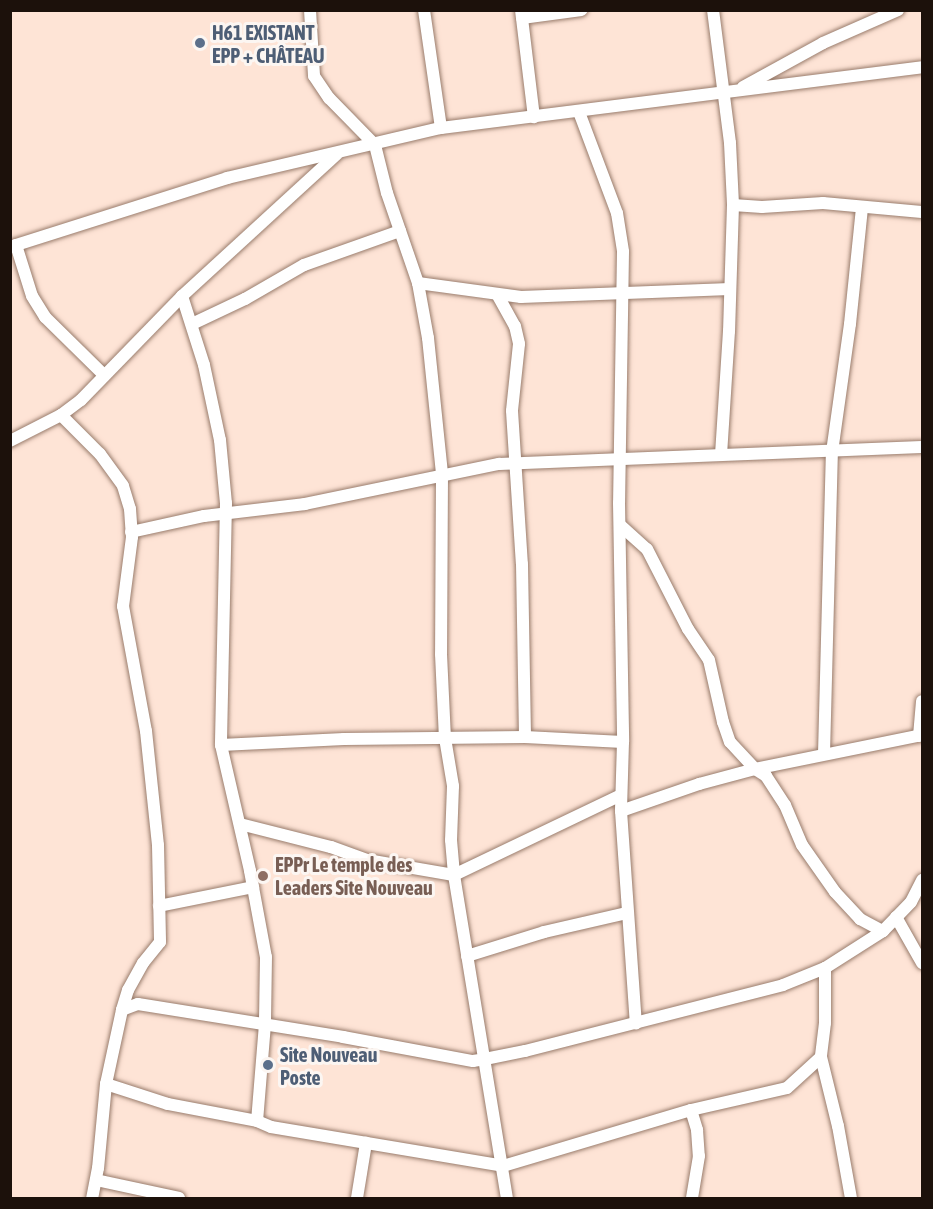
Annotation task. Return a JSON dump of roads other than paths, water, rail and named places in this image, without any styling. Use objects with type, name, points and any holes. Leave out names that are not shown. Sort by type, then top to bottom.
[{"type":"street","points":[[310,10],[314,76],[324,92],[375,145],[387,193],[418,283],[428,338],[442,474],[441,654],[445,738],[453,786],[451,840],[454,874],[507,1198]]},
{"type":"street","points":[[424,10],[441,128]]},
{"type":"street","points":[[534,117],[521,14],[581,10]]},
{"type":"street","points":[[713,10],[724,92],[733,205],[721,454]]},
{"type":"street","points":[[737,90],[823,43],[898,10]]},
{"type":"street","points":[[104,375],[45,317],[32,296],[14,246],[227,178],[441,128],[922,68]]},
{"type":"street","points":[[579,112],[617,213],[623,252],[620,525],[623,742],[621,811],[636,1023]]},
{"type":"street","points":[[10,441],[61,415],[81,400],[182,296],[338,153]]},
{"type":"street","points":[[733,205],[762,207],[823,203],[922,212]]},
{"type":"street","points":[[824,754],[832,452],[850,324],[862,208]]},
{"type":"street","points":[[192,324],[245,299],[304,265],[400,231]]},
{"type":"street","points":[[418,283],[521,297],[730,289]]},
{"type":"street","points":[[497,294],[515,326],[519,344],[512,411],[517,463],[525,737]]},
{"type":"street","points":[[182,296],[192,324],[220,440],[225,514],[221,745],[240,824],[266,957],[265,1024],[257,1121]]},
{"type":"street","points":[[61,415],[100,454],[123,486],[130,508],[131,532],[123,606],[146,730],[154,798],[159,906],[160,942],[143,963],[128,990],[122,1010],[106,1084],[92,1198]]},
{"type":"street","points":[[131,532],[204,516],[305,504],[442,474],[517,463],[922,447]]},
{"type":"street","points":[[620,525],[647,549],[683,620],[709,660],[723,722],[730,742],[766,776],[785,805],[802,845],[834,892],[860,919],[883,930]]},
{"type":"street","points":[[621,811],[689,787],[755,768],[921,735],[922,701]]},
{"type":"street","points":[[221,745],[344,739],[525,737],[623,742]]},
{"type":"street","points":[[240,824],[331,847],[367,860],[454,874],[621,795]]},
{"type":"street","points":[[122,1010],[138,1004],[473,1061],[636,1023],[783,985],[825,968],[883,930],[910,902],[922,880]]},
{"type":"street","points":[[159,906],[253,887]]},
{"type":"street","points":[[467,956],[544,932],[627,913]]},
{"type":"street","points":[[896,917],[922,963]]},
{"type":"street","points":[[825,968],[825,1023],[821,1057],[838,1126],[851,1198]]},
{"type":"street","points":[[106,1084],[168,1104],[257,1121],[271,1127],[503,1166],[690,1110],[787,1088],[821,1057]]},
{"type":"street","points":[[690,1110],[697,1130],[699,1156],[692,1198]]},
{"type":"street","points":[[357,1198],[366,1143]]},
{"type":"street","points":[[96,1180],[179,1198]]},
{"type":"place","name":"H61 EXISTANT EPP + CHÂTEAU","points":[[200,43]]},
{"type":"place","name":"EPPr Le temple des Leaders Site Nouveau","points":[[263,876]]},
{"type":"place","name":"Site Nouveau Poste","points":[[268,1065]]}]
